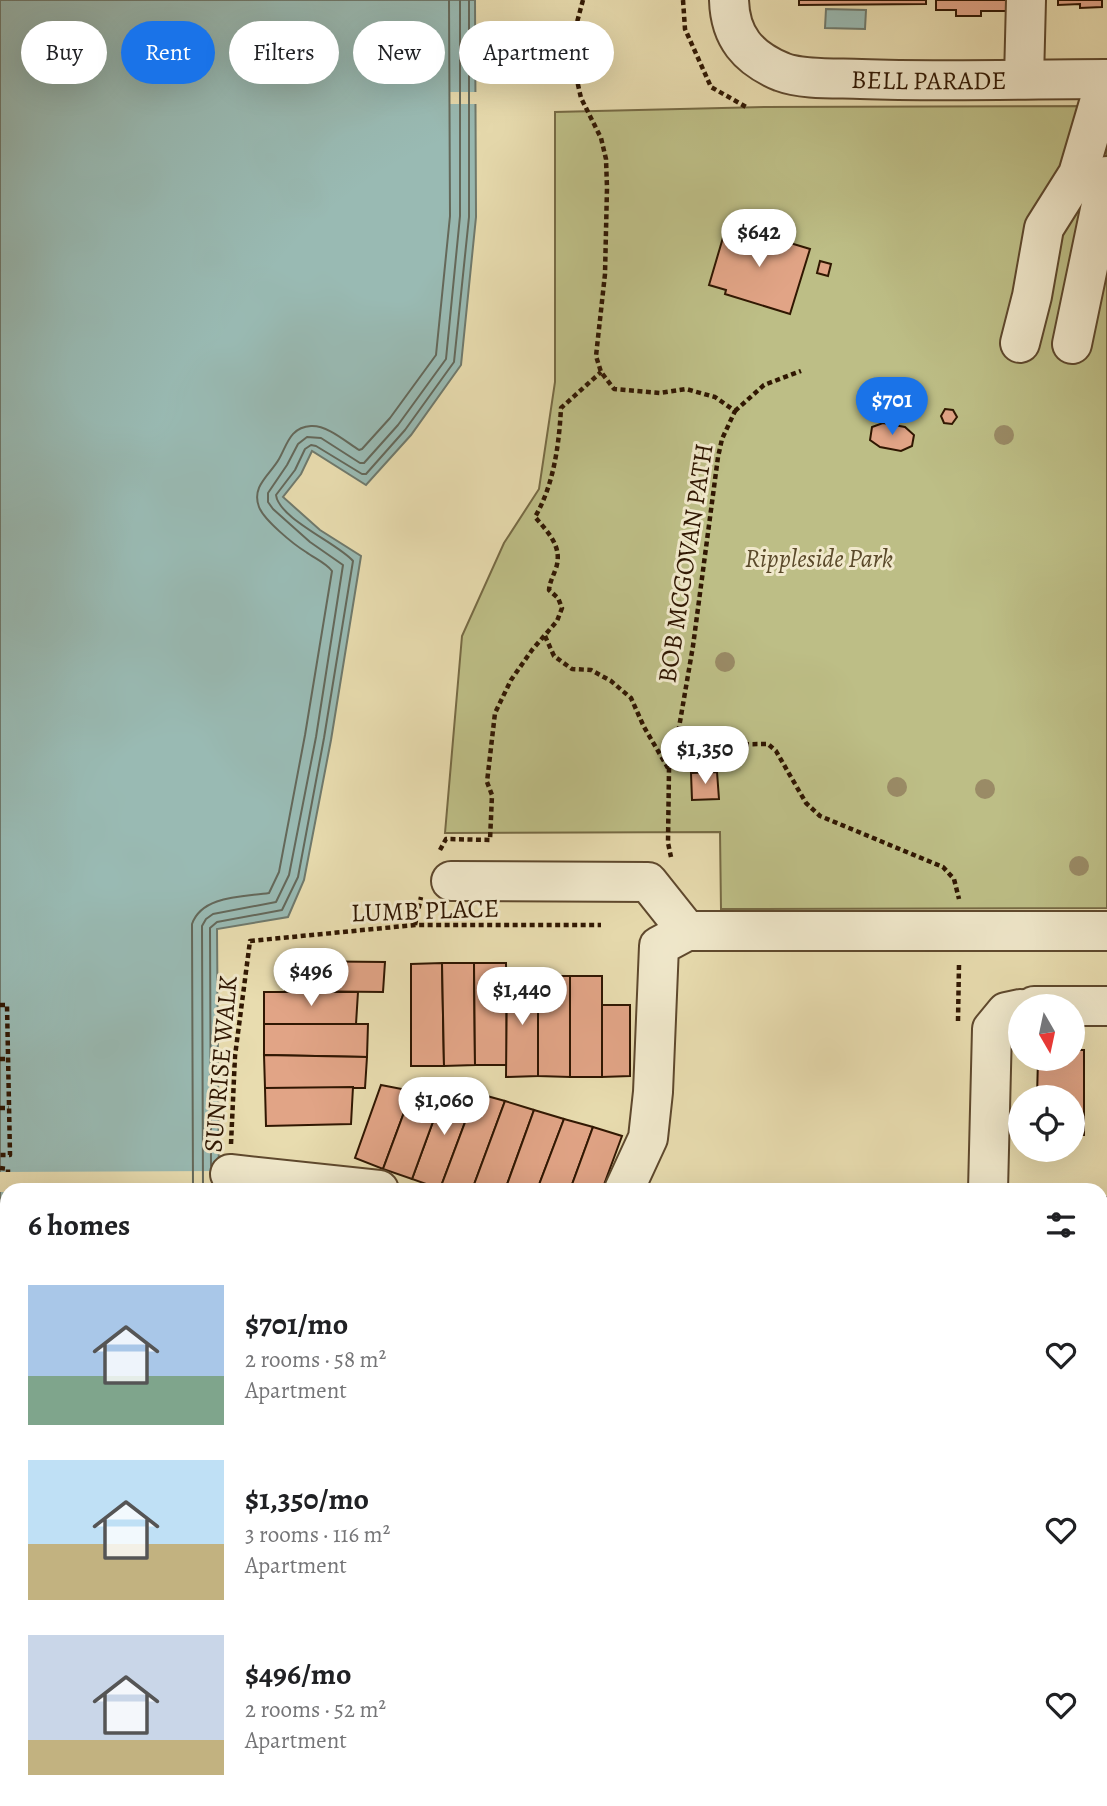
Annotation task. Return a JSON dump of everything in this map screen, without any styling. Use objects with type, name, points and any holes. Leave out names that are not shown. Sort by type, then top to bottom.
[{"type":"street","name":"BELL PARADE","points":[[729,0],[729,11],[739,41],[754,57],[784,73],[823,78],[1107,80]]},
{"type":"street","points":[[1024,79],[1026,0]]},
{"type":"street","points":[[1020,343],[1032,296],[1044,228],[1078,174],[1107,80]]},
{"type":"street","points":[[1072,344],[1107,176]]},
{"type":"street","points":[[436,878],[648,882],[673,938],[648,1138],[627,1183]]},
{"type":"street","points":[[673,938],[1107,930]]},
{"type":"street","points":[[1085,1007],[1107,1006]]},
{"type":"street","points":[[988,1183],[992,1029],[1008,1018]]},
{"type":"street","points":[[230,1174],[314,1183]]},
{"type":"path","points":[[415,925],[436,878],[446,839],[490,840],[493,809],[487,782],[495,713],[511,680],[558,621],[562,608],[558,598],[549,590],[558,552],[553,538],[535,517],[547,495],[561,408],[601,372],[596,356],[604,274],[606,169],[601,138],[581,98],[576,76],[576,26],[583,0]]},
{"type":"path","points":[[683,0],[685,29],[711,87],[748,108]]},
{"type":"path","name":"BOB MCGOVAN PATH","points":[[674,868],[668,843],[669,769],[676,745],[693,646],[718,457],[724,432],[735,411],[764,385],[802,371]]},
{"type":"path","name":"BOB MCGOVAN PATH","points":[[601,372],[614,389],[660,393],[686,389],[715,397],[735,411]]},
{"type":"path","points":[[545,636],[554,656],[572,669],[590,670],[611,681],[631,698],[644,727],[669,769]]},
{"type":"path","points":[[676,745],[768,744],[776,751],[806,803],[820,816],[943,867],[954,879],[960,904]]},
{"type":"path","name":"LUMB PLACE","points":[[250,941],[415,925],[601,925]]},
{"type":"path","name":"SUNRISE WALK","points":[[230,1174],[235,1056],[250,941]]},
{"type":"path","points":[[958,1023],[959,958]]},
{"type":"path","points":[[0,1005],[7,1005],[10,1155],[0,1155]]},
{"type":"path","points":[[0,1059],[8,1059]]},
{"type":"path","points":[[0,1108],[9,1108]]},
{"type":"path","points":[[0,1168],[8,1169],[8,1172]]},
{"type":"green space","name":"Rippleside Park","points":[[1107,106],[1107,908],[721,909],[720,832],[445,833],[462,636],[504,543],[539,489],[555,382],[555,112],[764,107]]},
{"type":"water","points":[[0,0],[475,0],[475,21],[459,21],[459,84],[475,84],[476,217],[461,365],[411,435],[366,485],[312,451],[301,474],[283,497],[320,530],[361,556],[331,740],[304,880],[288,917],[217,929],[219,1183],[0,1183]]},
{"type":"water","points":[[826,9],[866,10],[865,29],[825,28]]},
{"type":"pier","points":[[450,92],[480,92],[480,104],[450,104]]},
{"type":"pier","points":[[218,1171],[219,1183],[0,1183],[0,1172]]},
{"type":"building","points":[[799,0],[926,0],[926,4],[799,5]]},
{"type":"building","points":[[936,0],[1009,0],[1010,11],[981,11],[981,16],[956,16],[956,10],[936,10]]},
{"type":"building","points":[[1058,0],[1102,0],[1102,7],[1058,5]]},
{"type":"building","points":[[727,224],[810,249],[790,314],[725,294],[726,290],[709,285]]},
{"type":"building","points":[[820,261],[831,264],[828,276],[817,273]]},
{"type":"building","points":[[945,409],[953,410],[957,417],[952,424],[944,423],[941,416]]},
{"type":"building","points":[[883,423],[905,427],[914,435],[912,446],[901,451],[880,447],[870,440],[872,427]]},
{"type":"building","points":[[717,772],[719,799],[692,800],[691,773]]},
{"type":"building","points":[[284,961],[385,962],[383,992],[285,991]]},
{"type":"building","points":[[442,963],[444,1066],[411,1066],[411,964]]},
{"type":"building","points":[[442,963],[474,963],[475,1065],[444,1066]]},
{"type":"building","points":[[474,963],[506,963],[507,1065],[475,1065]]},
{"type":"building","points":[[507,976],[538,976],[538,1076],[506,1077]]},
{"type":"building","points":[[538,976],[570,976],[570,1077],[538,1076]]},
{"type":"building","points":[[570,976],[602,976],[602,1077],[570,1077]]},
{"type":"building","points":[[264,992],[358,992],[356,1024],[264,1024]]},
{"type":"building","points":[[602,1005],[630,1005],[630,1076],[602,1077]]},
{"type":"building","points":[[264,1024],[368,1024],[367,1057],[264,1055]]},
{"type":"building","points":[[264,1055],[367,1057],[365,1088],[265,1088]]},
{"type":"building","points":[[1038,1071],[1084,1071],[1084,1085],[1037,1085]]},
{"type":"building","points":[[381,1085],[412,1091],[383,1169],[355,1158]]},
{"type":"building","points":[[453,1086],[476,1093],[442,1183],[423,1183],[412,1179],[442,1097]]},
{"type":"building","points":[[353,1087],[351,1124],[266,1126],[265,1088]]},
{"type":"building","points":[[412,1091],[442,1097],[412,1179],[383,1169]]},
{"type":"building","points":[[476,1093],[505,1101],[475,1183],[442,1183]]},
{"type":"building","points":[[505,1101],[534,1110],[508,1183],[475,1183]]},
{"type":"building","points":[[534,1110],[564,1119],[540,1183],[508,1183]]},
{"type":"building","points":[[564,1119],[593,1127],[573,1183],[540,1183]]},
{"type":"building","points":[[593,1127],[622,1136],[605,1183],[573,1183]]}]
